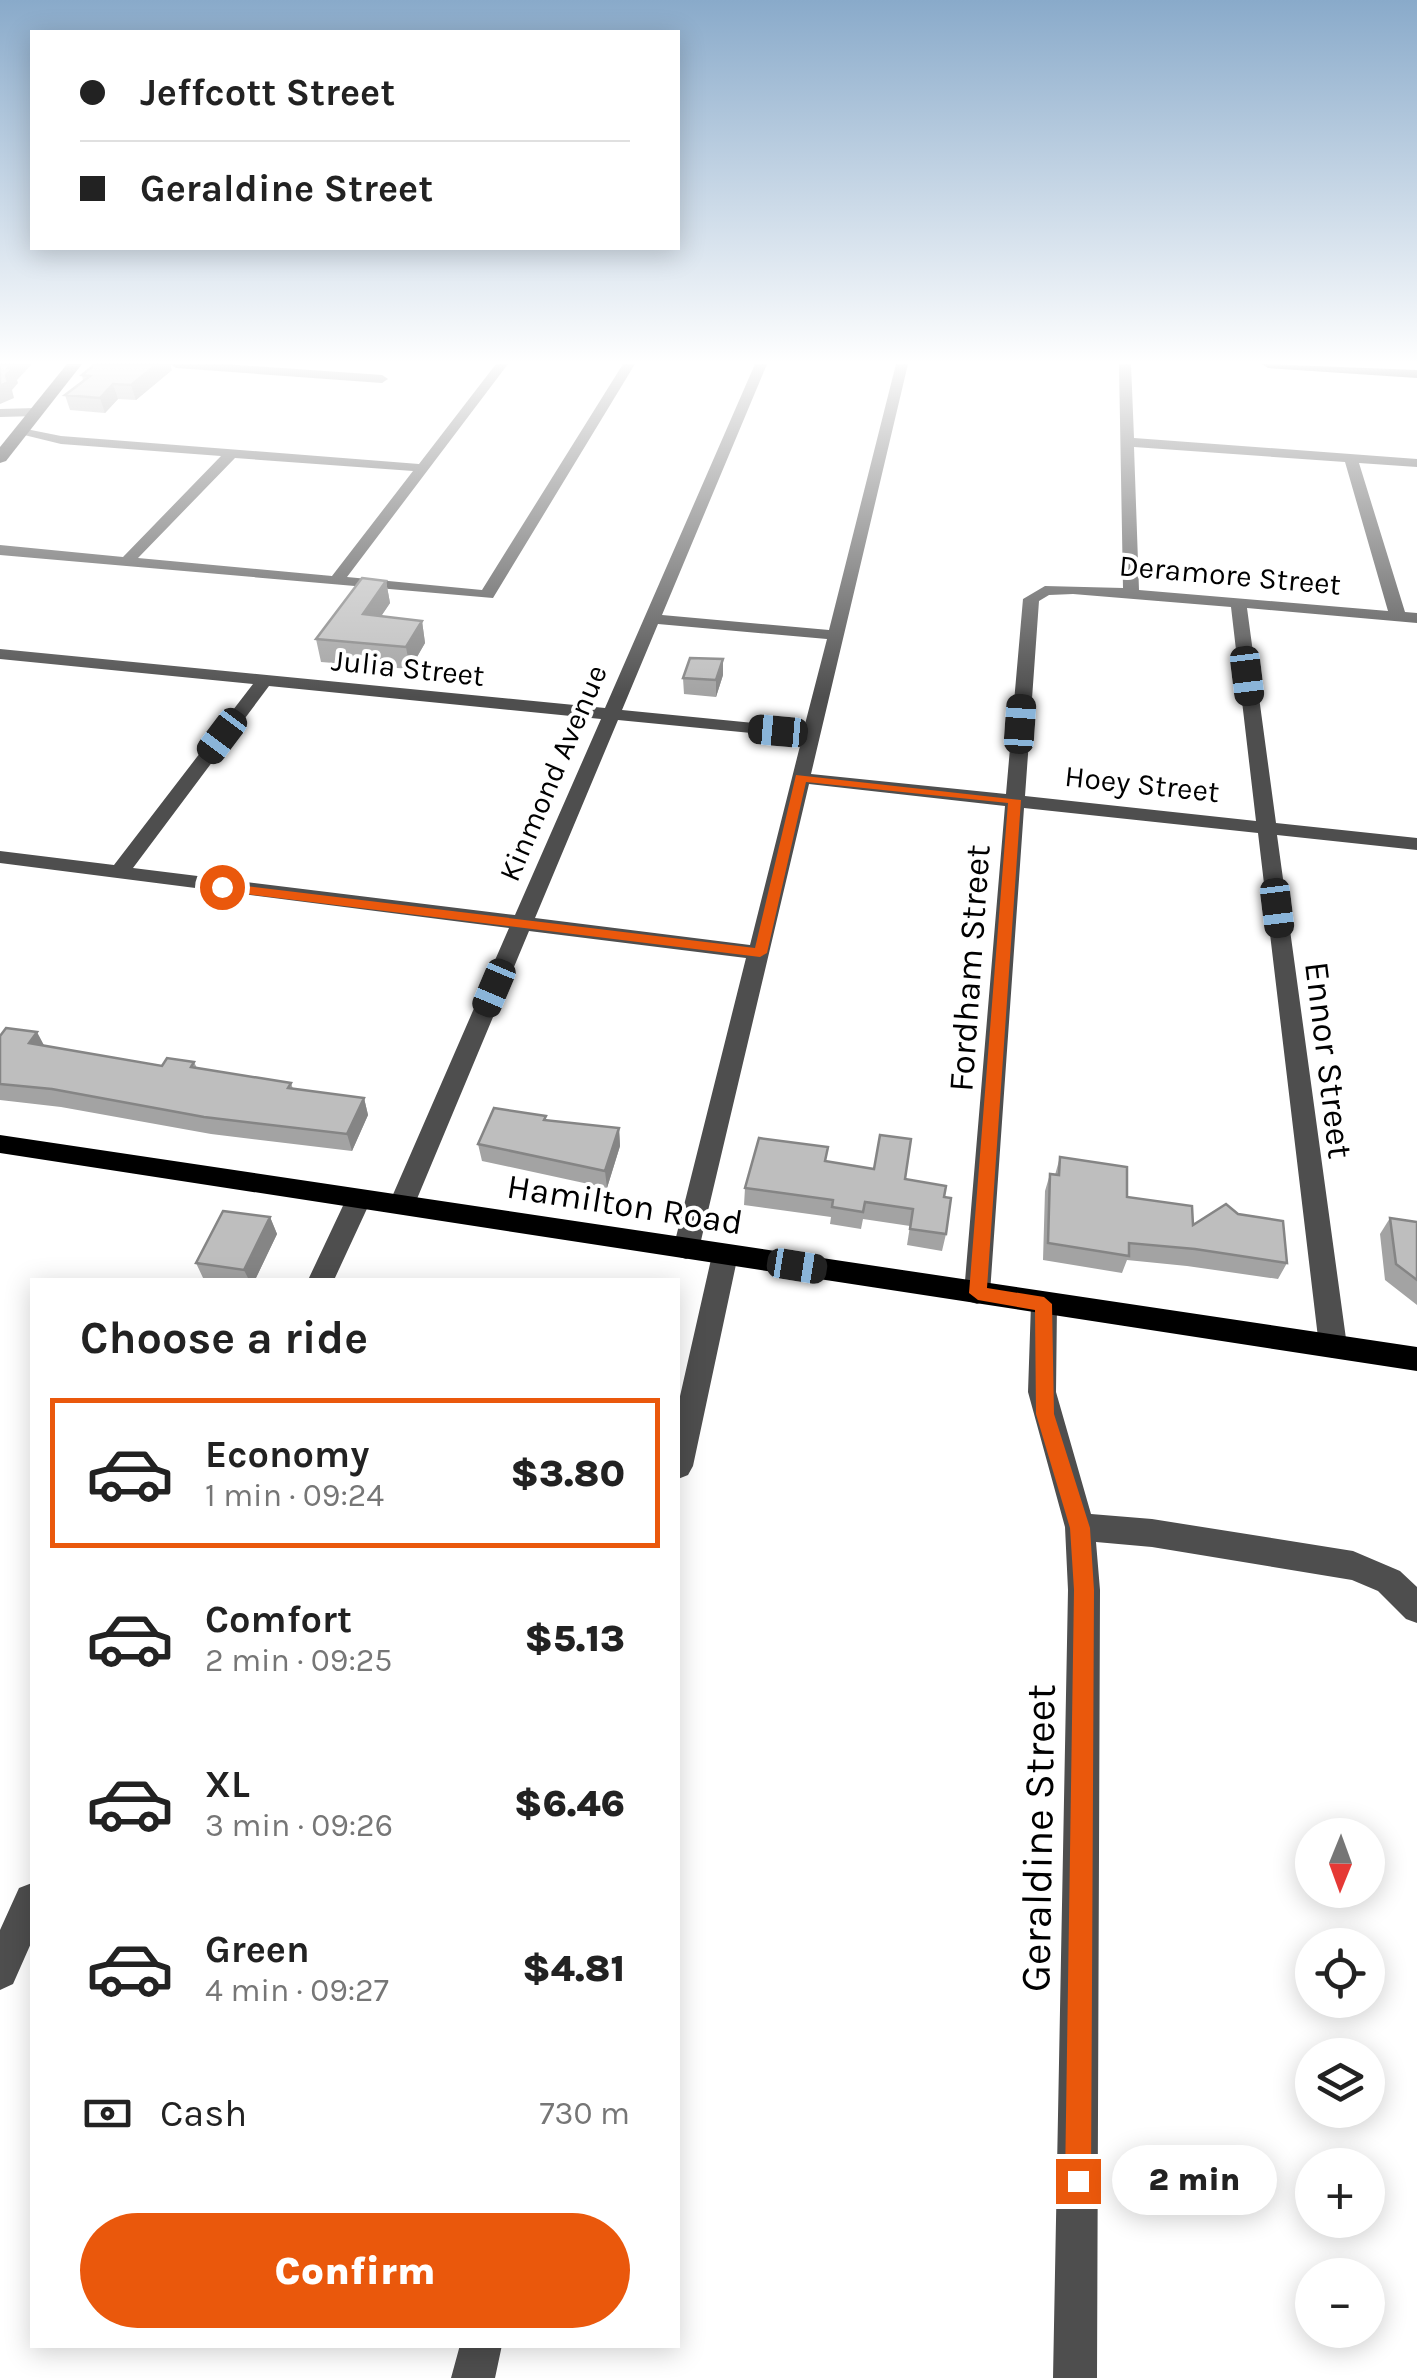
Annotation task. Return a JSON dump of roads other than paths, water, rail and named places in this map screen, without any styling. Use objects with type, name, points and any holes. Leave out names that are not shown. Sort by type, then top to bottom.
[{"type":"main road","name":"Hamilton Road","points":[[0,1144],[1417,1359]]},
{"type":"street","points":[[126,562],[211,475]]},
{"type":"street","points":[[335,582],[417,475]]},
{"type":"street","points":[[0,550],[476,596],[490,594],[562,475]]},
{"type":"street","name":"Kinmond Avenue","points":[[402,1206],[713,475]]},
{"type":"street","points":[[686,1249],[875,475]]},
{"type":"street","points":[[1128,475],[1131,594]]},
{"type":"street","points":[[1356,475],[1398,616]]},
{"type":"street","name":"Deramore Street","points":[[1039,592],[1062,589],[1417,618]]},
{"type":"street","name":"Fordham Street","points":[[978,1293],[1028,609],[1039,592]]},
{"type":"street","name":"Ennor Street","points":[[1238,603],[1333,1346]]},
{"type":"street","points":[[651,619],[835,635]]},
{"type":"street","name":"Julia Street","points":[[0,654],[811,734]]},
{"type":"street","points":[[118,873],[264,681]]},
{"type":"street","name":"Hoey Street","points":[[801,778],[1417,844]]},
{"type":"street","points":[[0,858],[760,953]]},
{"type":"street","points":[[322,1278],[358,1200]]},
{"type":"street","points":[[680,1457],[725,1255]]},
{"type":"street","name":"Geraldine Street","points":[[1044,1304],[1045,1414],[1080,1528],[1084,1590],[1076,2378]]},
{"type":"street","points":[[1080,1528],[1152,1533],[1353,1566],[1388,1581],[1417,1608]]},
{"type":"street","points":[[0,1971],[30,1905]]},
{"type":"street","points":[[473,2378],[480,2348]]}]
